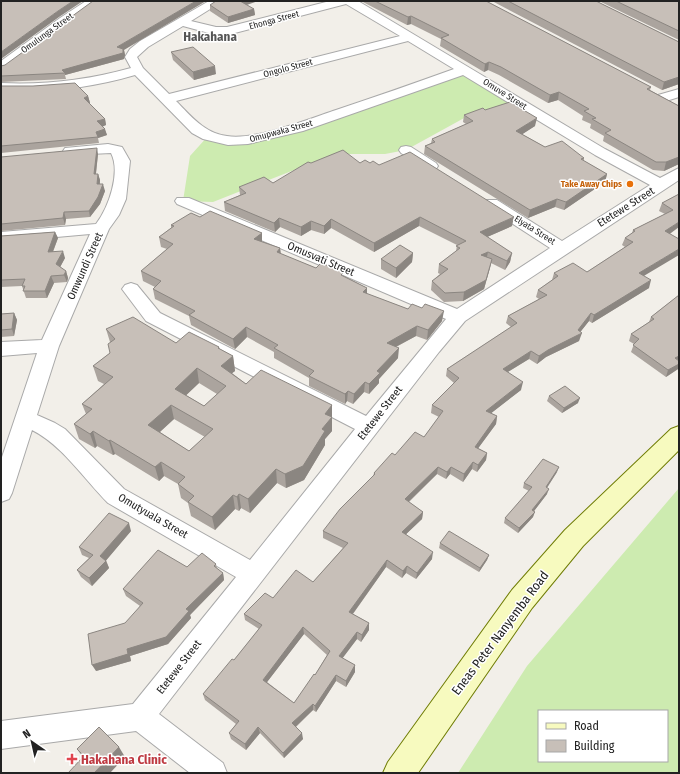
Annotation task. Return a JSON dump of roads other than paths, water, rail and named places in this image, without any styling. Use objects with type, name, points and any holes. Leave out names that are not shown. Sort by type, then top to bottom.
[{"type":"main road","name":"Eneas Peter Nanyemba Road","points":[[399,773],[522,599],[574,538],[679,435]]},
{"type":"street","name":"Omulunga Street","points":[[1,68],[64,20],[94,1]]},
{"type":"street","points":[[1,87],[20,88],[83,83],[113,78],[138,70],[131,58],[134,52],[217,1]]},
{"type":"street","name":"Ehonga Street","points":[[182,22],[216,31],[227,31],[343,1]]},
{"type":"street","name":"Omuve Street","points":[[350,1],[600,152],[661,185]]},
{"type":"street","name":"Ongolo Street","points":[[166,99],[410,37]]},
{"type":"street","name":"Omupwaka Street","points":[[138,70],[202,133],[228,141],[248,140],[298,128],[465,70]]},
{"type":"street","points":[[650,91],[679,106]]},
{"type":"street","points":[[663,98],[679,92]]},
{"type":"street","name":"Omwundi Street","points":[[2,487],[49,346],[101,228],[111,215],[118,199],[123,161],[117,150],[108,148],[54,153]]},
{"type":"street","points":[[406,150],[445,174]]},
{"type":"street","name":"Etetewe Street","points":[[140,717],[369,427],[458,317],[679,173]]},
{"type":"street","name":"Elyata Street","points":[[477,194],[562,248]]},
{"type":"street","name":"Omusvati Street","points":[[183,201],[458,317]]},
{"type":"street","points":[[1,237],[101,228]]},
{"type":"street","points":[[131,289],[153,317],[369,427]]},
{"type":"street","points":[[1,349],[49,346]]},
{"type":"street","name":"Omutyuala Street","points":[[25,420],[39,422],[52,430],[70,446],[98,480],[116,496],[253,574]]},
{"type":"street","points":[[1,735],[140,717],[213,773]]},
{"type":"place","name":"Take Away Chips","points":[[630,184]]},
{"type":"place","name":"Hakahana Clinic","points":[[72,759]]},
{"type":"district","name":"Hakahana","points":[[210,36]]}]
